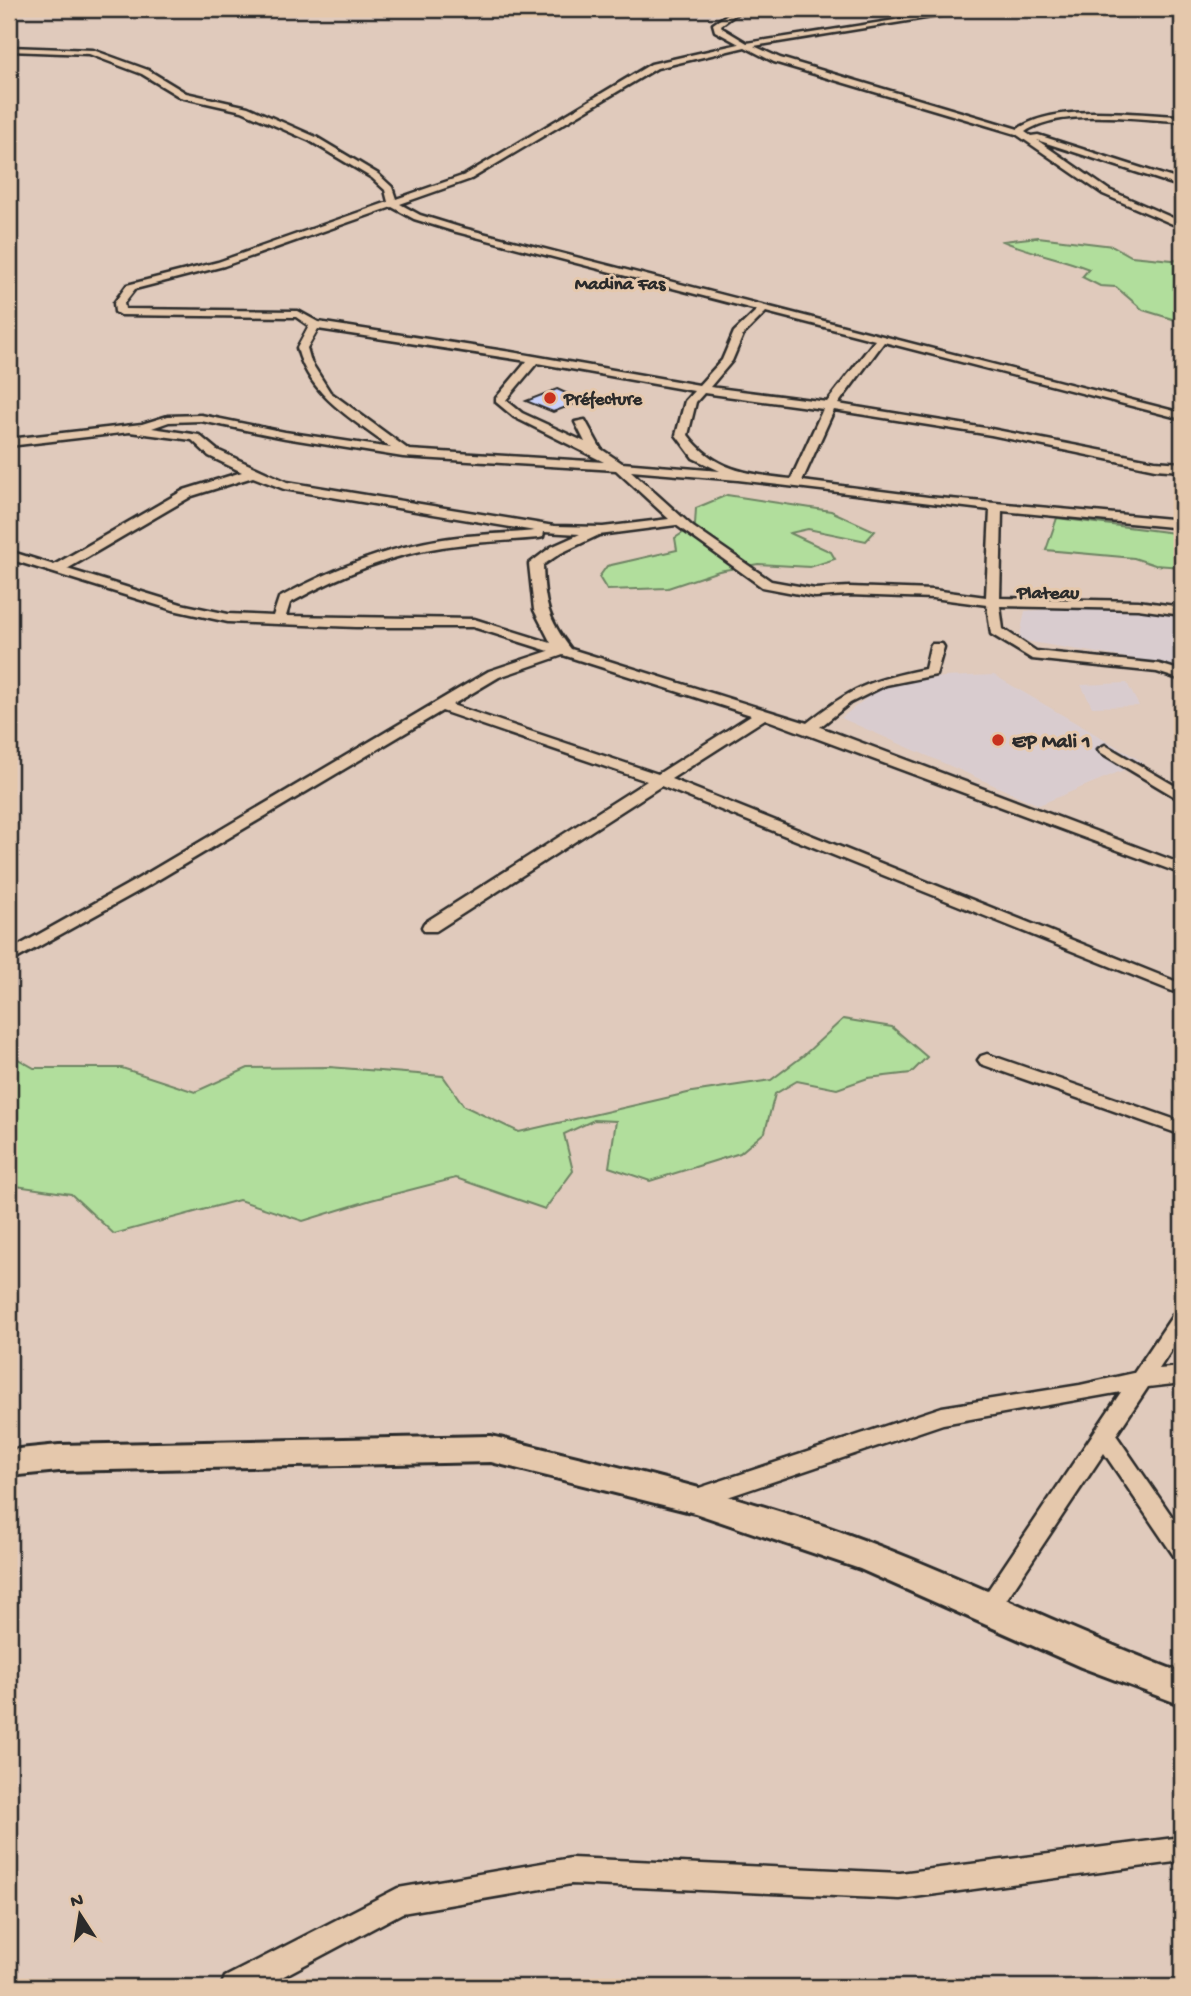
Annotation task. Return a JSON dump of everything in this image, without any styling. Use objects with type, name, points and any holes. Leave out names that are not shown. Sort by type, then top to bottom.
[{"type":"street","points":[[739,9],[717,24],[718,29],[777,61],[1019,132],[1182,184]]},
{"type":"street","points":[[978,9],[746,45],[654,66],[468,177],[221,264],[131,286],[119,303],[120,312],[298,314],[315,325],[534,359],[701,389],[830,406],[991,432],[1155,465],[1182,467]]},
{"type":"street","points":[[9,48],[90,52],[145,72],[183,95],[245,109],[313,139],[375,176],[389,189],[393,204],[417,217],[1182,416]]},
{"type":"street","points":[[1019,132],[1024,126],[1041,120],[1071,117],[1182,118]]},
{"type":"street","points":[[1019,132],[1106,192],[1182,225]]},
{"type":"street","points":[[738,475],[697,455],[682,435],[691,401],[727,361],[737,334],[764,308]]},
{"type":"street","points":[[315,325],[302,348],[306,362],[326,394],[406,453]]},
{"type":"street","points":[[795,483],[830,406],[883,338]]},
{"type":"street","points":[[534,359],[500,400],[518,415],[596,451],[620,467],[679,521],[767,584],[815,593],[849,591],[933,594],[993,602],[1138,605],[1182,611]]},
{"type":"street","points":[[9,442],[143,427],[168,419],[201,418],[285,435],[406,453],[738,475],[996,507],[1182,524]]},
{"type":"street","points":[[581,422],[596,451]]},
{"type":"street","points":[[126,428],[195,437],[213,453],[284,485],[570,531]]},
{"type":"street","points":[[55,570],[188,493],[253,473]]},
{"type":"street","points":[[996,507],[993,602],[996,631],[1032,655],[1159,668],[1182,676]]},
{"type":"street","points":[[278,620],[284,601],[324,578],[428,546],[679,521]]},
{"type":"street","points":[[565,650],[549,633],[537,605],[536,564],[556,550],[597,531]]},
{"type":"street","points":[[9,555],[178,607],[228,618],[474,623],[809,728],[1182,869]]},
{"type":"street","points":[[809,728],[845,700],[882,682],[931,673],[937,647]]},
{"type":"street","points":[[9,958],[140,884],[494,674],[565,650]]},
{"type":"street","points":[[441,706],[659,780],[1182,990]]},
{"type":"street","points":[[430,927],[764,713]]},
{"type":"street","points":[[1105,749],[1182,796]]},
{"type":"street","points":[[987,1060],[1182,1129]]},
{"type":"street","points":[[988,1608],[1182,1318]]},
{"type":"street","points":[[695,1499],[942,1416],[1080,1393],[1142,1379],[1182,1375]]},
{"type":"street","points":[[1104,1435],[1182,1549]]},
{"type":"street","points":[[9,1462],[59,1458],[491,1449],[695,1499],[871,1558],[1094,1656],[1182,1689]]},
{"type":"street","points":[[235,1987],[398,1901],[571,1871],[900,1886],[1182,1849]]},
{"type":"shaded area","points":[[1087,607],[1182,615],[1182,667],[1019,640],[1025,611]]},
{"type":"shaded area","name":"EP Mali 1","points":[[994,675],[1143,762],[1039,805],[841,718],[883,685],[944,677]]},
{"type":"shaded area","points":[[1127,683],[1139,706],[1092,707],[1081,685]]},
{"type":"green space","points":[[1038,237],[1113,246],[1131,256],[1182,261],[1182,322],[1143,310],[1116,287],[1100,286],[1082,277],[1089,269],[1003,241]]},
{"type":"green space","points":[[727,495],[831,511],[875,531],[866,541],[808,529],[790,533],[831,552],[835,559],[810,567],[758,564],[719,571],[668,588],[607,590],[599,577],[607,566],[677,550],[675,538],[695,525],[696,508]]},
{"type":"green space","points":[[1057,518],[1182,534],[1182,567],[1155,565],[1134,558],[1046,550]]},
{"type":"green space","points":[[843,1019],[892,1027],[927,1057],[911,1073],[868,1078],[837,1089],[797,1081],[775,1094],[765,1132],[740,1153],[650,1181],[609,1167],[616,1121],[594,1120],[564,1134],[573,1171],[545,1209],[456,1178],[303,1221],[239,1200],[114,1234],[71,1194],[9,1185],[9,1054],[34,1068],[122,1068],[195,1092],[248,1068],[329,1067],[443,1076],[464,1106],[519,1132],[692,1092],[771,1080],[803,1056]]},
{"type":"building","name":"Préfecture","points":[[557,389],[583,401],[553,412],[526,401]]},
{"type":"place","name":"Préfecture","points":[[550,398]]},
{"type":"place","name":"EP Mali 1","points":[[998,740]]},
{"type":"district","name":"Madina Fas","points":[[620,282]]},
{"type":"district","name":"Plateau","points":[[1048,591]]}]
